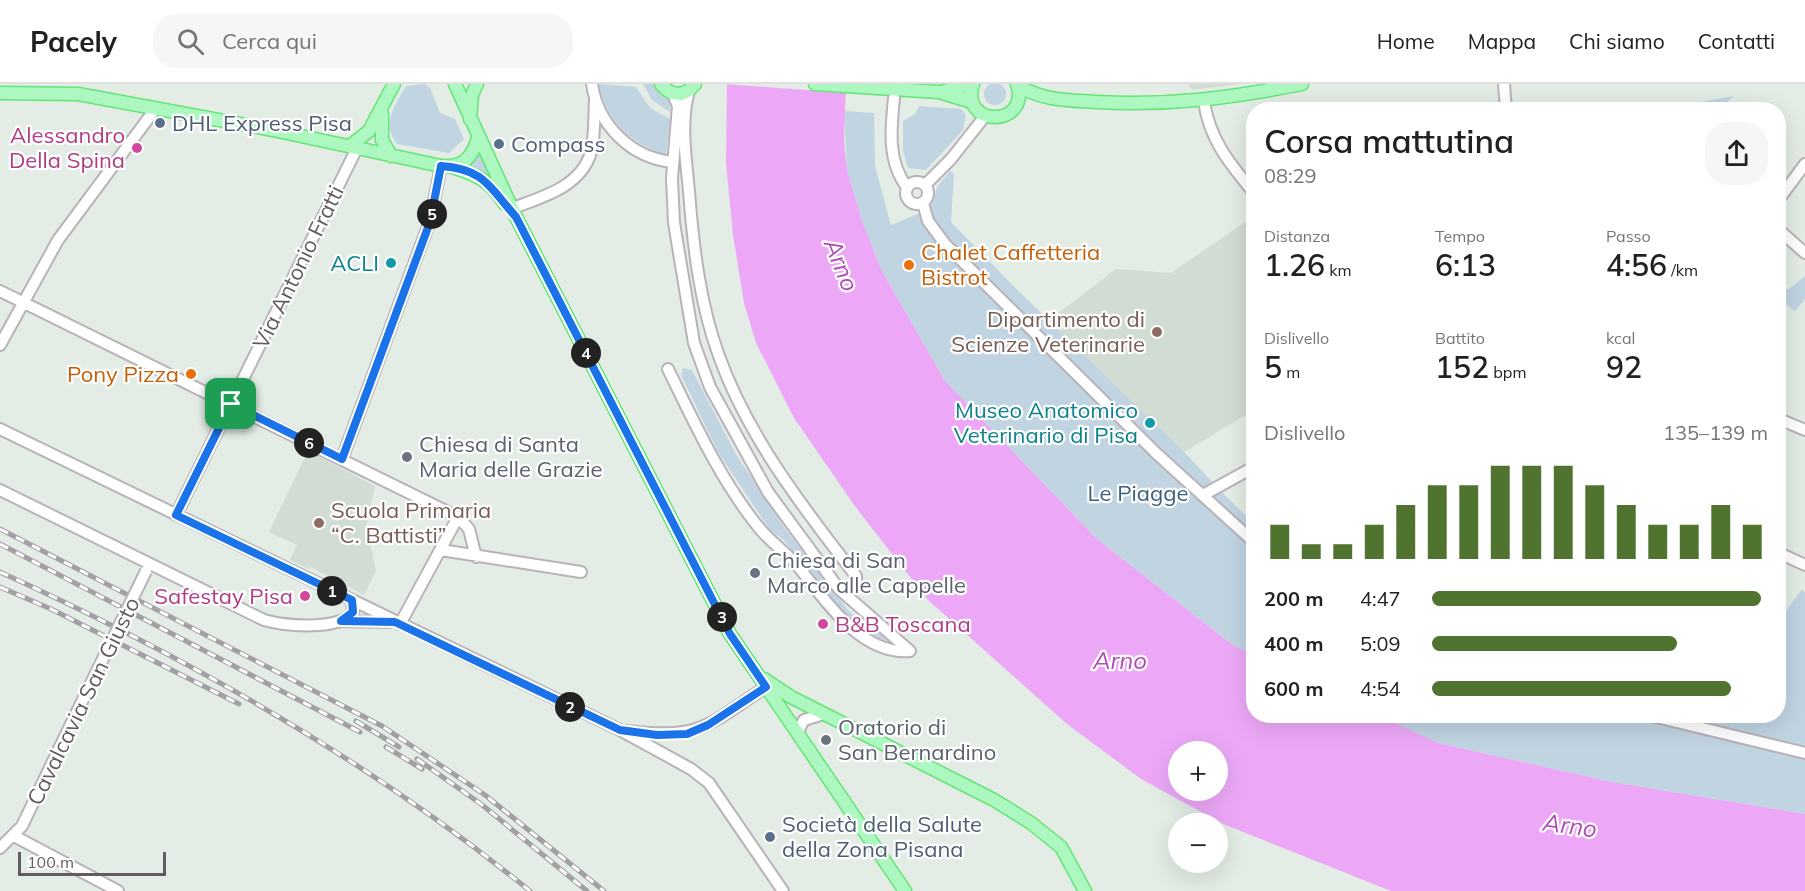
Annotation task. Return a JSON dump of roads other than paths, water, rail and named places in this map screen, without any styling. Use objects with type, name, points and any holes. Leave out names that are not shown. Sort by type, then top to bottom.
[{"type":"main road","points":[[354,147],[369,131],[394,84]]},
{"type":"main road","points":[[454,84],[515,212],[730,634],[905,891]]},
{"type":"main road","points":[[470,120],[472,95],[477,84]]},
{"type":"main road","points":[[661,84],[673,94],[692,87]]},
{"type":"main road","points":[[815,84],[913,87],[972,102],[986,116],[1003,117],[1015,108],[1057,100]]},
{"type":"main road","points":[[1017,85],[1036,96],[1057,100],[1142,104],[1204,101],[1302,84]]},
{"type":"main road","points":[[939,92],[973,85],[972,102]]},
{"type":"main road","points":[[1015,108],[1019,96],[1017,85]]},
{"type":"main road","points":[[0,93],[70,93],[156,108],[446,167],[480,177],[490,184],[515,212]]},
{"type":"main road","points":[[382,108],[382,140],[391,156]]},
{"type":"main road","points":[[446,167],[469,158],[478,138]]},
{"type":"main road","points":[[763,682],[994,800],[1031,823],[1061,847],[1085,891]]},
{"type":"street","points":[[592,84],[596,100],[610,128],[628,145],[650,157],[673,162]]},
{"type":"street","points":[[1503,84],[1505,102]]},
{"type":"street","points":[[692,87],[686,147],[688,178],[699,275],[718,354],[746,416],[766,449],[812,519],[856,576],[856,586],[847,594]]},
{"type":"street","points":[[668,369],[707,449],[735,495],[766,538],[783,549],[834,611],[870,640],[893,652],[910,651],[839,589],[762,482],[710,387],[699,358],[682,277],[674,224],[672,178],[678,106],[673,94]]},
{"type":"street","points":[[894,98],[893,153],[899,175],[907,187]]},
{"type":"street","points":[[515,212],[560,189],[582,169],[592,149],[596,100]]},
{"type":"street","points":[[1204,101],[1208,121],[1219,148],[1246,183]]},
{"type":"street","points":[[0,345],[58,240],[156,108]]},
{"type":"street","points":[[925,185],[951,159],[986,116]]},
{"type":"street","name":"Via Antonio Fratti","points":[[176,515],[354,147]]},
{"type":"street","points":[[1786,190],[1805,164]]},
{"type":"street","points":[[342,459],[430,222],[446,167]]},
{"type":"street","points":[[672,178],[688,178]]},
{"type":"street","points":[[923,203],[913,204],[905,193],[907,187],[916,182],[925,185]]},
{"type":"street","points":[[925,185],[928,195],[923,203],[928,221],[945,244],[1156,454],[1246,535]]},
{"type":"street","points":[[1786,236],[1805,253]]},
{"type":"street","points":[[682,277],[699,275]]},
{"type":"street","points":[[0,291],[458,517],[469,529],[477,557]]},
{"type":"street","points":[[699,358],[718,354]]},
{"type":"street","points":[[1786,422],[1805,430]]},
{"type":"street","points":[[0,429],[620,730],[691,770],[709,783],[783,891]]},
{"type":"street","points":[[1203,495],[1246,471]]},
{"type":"street","points":[[0,490],[148,567],[264,620],[300,625],[341,621],[398,623]]},
{"type":"street","points":[[398,623],[458,517]]},
{"type":"street","points":[[441,550],[581,572]]},
{"type":"street","points":[[1786,556],[1805,565]]},
{"type":"street","name":"Cavalcavia San Giusto","points":[[0,848],[14,837],[30,812],[148,567]]},
{"type":"street","points":[[341,621],[353,612],[352,600]]},
{"type":"street","points":[[620,730],[657,735],[687,734],[716,720],[763,682]]},
{"type":"street","points":[[800,738],[800,729],[804,720],[824,714]]},
{"type":"street","points":[[1681,723],[1805,753]]},
{"type":"street","points":[[0,840],[14,837],[118,891]]},
{"type":"water","name":"Arno","points":[[727,84],[846,84],[844,141],[847,169],[862,221],[882,271],[945,381],[1097,539],[1234,646],[1246,651],[1246,723],[1396,723],[1438,743],[1612,782],[1805,814],[1805,891],[1391,891],[1228,826],[1228,813],[1203,813],[1181,801],[1228,801],[1228,741],[1168,741],[1168,794],[1141,779],[1067,724],[928,600],[857,509],[794,418],[756,343],[744,303],[733,235],[726,163]]},
{"type":"railway","points":[[0,529],[382,726],[485,795],[604,891]]},
{"type":"railway","points":[[0,544],[360,732]]},
{"type":"railway","points":[[0,572],[139,639],[275,715],[406,798],[469,843],[530,891]]},
{"type":"railway","points":[[0,587],[51,609],[239,704]]},
{"type":"railway","points":[[356,721],[399,747]]},
{"type":"railway","points":[[386,747],[422,769]]},
{"type":"railway","points":[[417,759],[481,804],[587,891]]},
{"type":"place","name":"DHL Express Pisa","points":[[160,123]]},
{"type":"place","name":"Compass","points":[[499,144]]},
{"type":"place","name":"Alessandro Della Spina","points":[[137,148]]},
{"type":"place","name":"ACLI","points":[[391,263]]},
{"type":"place","name":"Chalet Caffetteria Bistrot","points":[[909,265]]},
{"type":"place","name":"Dipartimento di Scienze Veterinarie","points":[[1157,332]]},
{"type":"place","name":"Pony Pizza","points":[[191,374]]},
{"type":"place","name":"Museo Anatomico Veterinario di Pisa","points":[[1150,423]]},
{"type":"place","name":"Chiesa di Santa Maria delle Grazie","points":[[407,457]]},
{"type":"place","name":"Scuola Primaria “C. Battisti”","points":[[319,523]]},
{"type":"place","name":"Chiesa di San Marco alle Cappelle","points":[[755,573]]},
{"type":"place","name":"Safestay Pisa","points":[[305,596]]},
{"type":"place","name":"B&B Toscana","points":[[823,624]]},
{"type":"place","name":"Oratorio di San Bernardino","points":[[826,740]]},
{"type":"place","name":"Società della Salute della Zona Pisana","points":[[770,837]]},
{"type":"park label","name":"Le Piagge","points":[[1138,493]]}]
